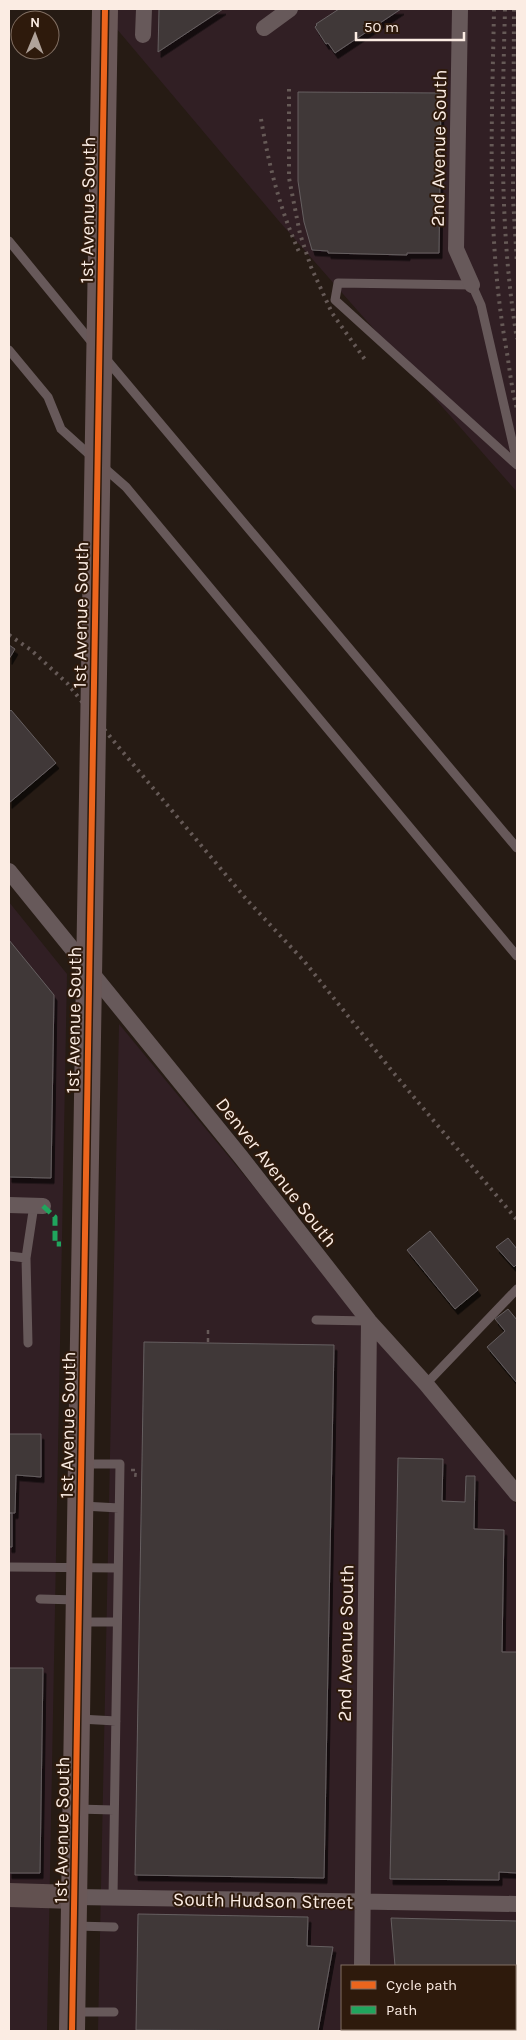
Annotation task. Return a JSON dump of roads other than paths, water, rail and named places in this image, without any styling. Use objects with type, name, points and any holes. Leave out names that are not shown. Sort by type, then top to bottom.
[{"type":"main road","name":"1st Avenue South","points":[[72,2022],[105,9]]},
{"type":"street","points":[[143,35],[144,9]]},
{"type":"street","points":[[264,28],[290,9]]},
{"type":"street","name":"2nd Avenue South","points":[[460,9],[456,249],[472,285]]},
{"type":"street","name":"Denver Avenue South","points":[[9,871],[241,1157],[369,1321],[426,1384],[517,1494]]},
{"type":"street","points":[[9,1205],[38,1205]]},
{"type":"street","name":"2nd Avenue South","points":[[362,1965],[369,1321]]},
{"type":"street","name":"South Hudson Street","points":[[9,1895],[517,1904]]},
{"type":"lane","points":[[9,241],[129,388],[517,848]]},
{"type":"lane","points":[[338,283],[472,285],[481,305],[517,463],[335,300],[338,283]]},
{"type":"lane","points":[[9,350],[48,397],[61,429],[126,487],[517,956]]},
{"type":"lane","points":[[28,1343],[26,1258],[38,1205]]},
{"type":"lane","points":[[9,1256],[26,1258]]},
{"type":"lane","points":[[426,1384],[517,1289]]},
{"type":"lane","points":[[316,1320],[369,1321]]},
{"type":"lane","points":[[81,1464],[120,1464],[113,1897]]},
{"type":"lane","points":[[81,1506],[119,1508]]},
{"type":"lane","points":[[9,1567],[80,1566],[118,1568]]},
{"type":"lane","points":[[40,1599],[117,1622]]},
{"type":"lane","points":[[78,1719],[116,1722]]},
{"type":"lane","points":[[76,1809],[114,1810]]},
{"type":"lane","points":[[74,1926],[114,1926]]},
{"type":"lane","points":[[72,2022],[114,2012]]},
{"type":"railway","points":[[494,9],[493,224],[500,310],[517,409]]},
{"type":"railway","points":[[505,9],[503,175],[507,257],[517,339]]},
{"type":"railway","points":[[514,9],[513,198],[517,264]]},
{"type":"railway","points":[[289,89],[289,178],[300,234],[311,267],[332,313],[366,361]]},
{"type":"railway","points":[[261,119],[276,188],[300,254]]},
{"type":"railway","points":[[9,635],[31,650],[67,683],[247,900],[304,961],[392,1071],[517,1220]]}]
